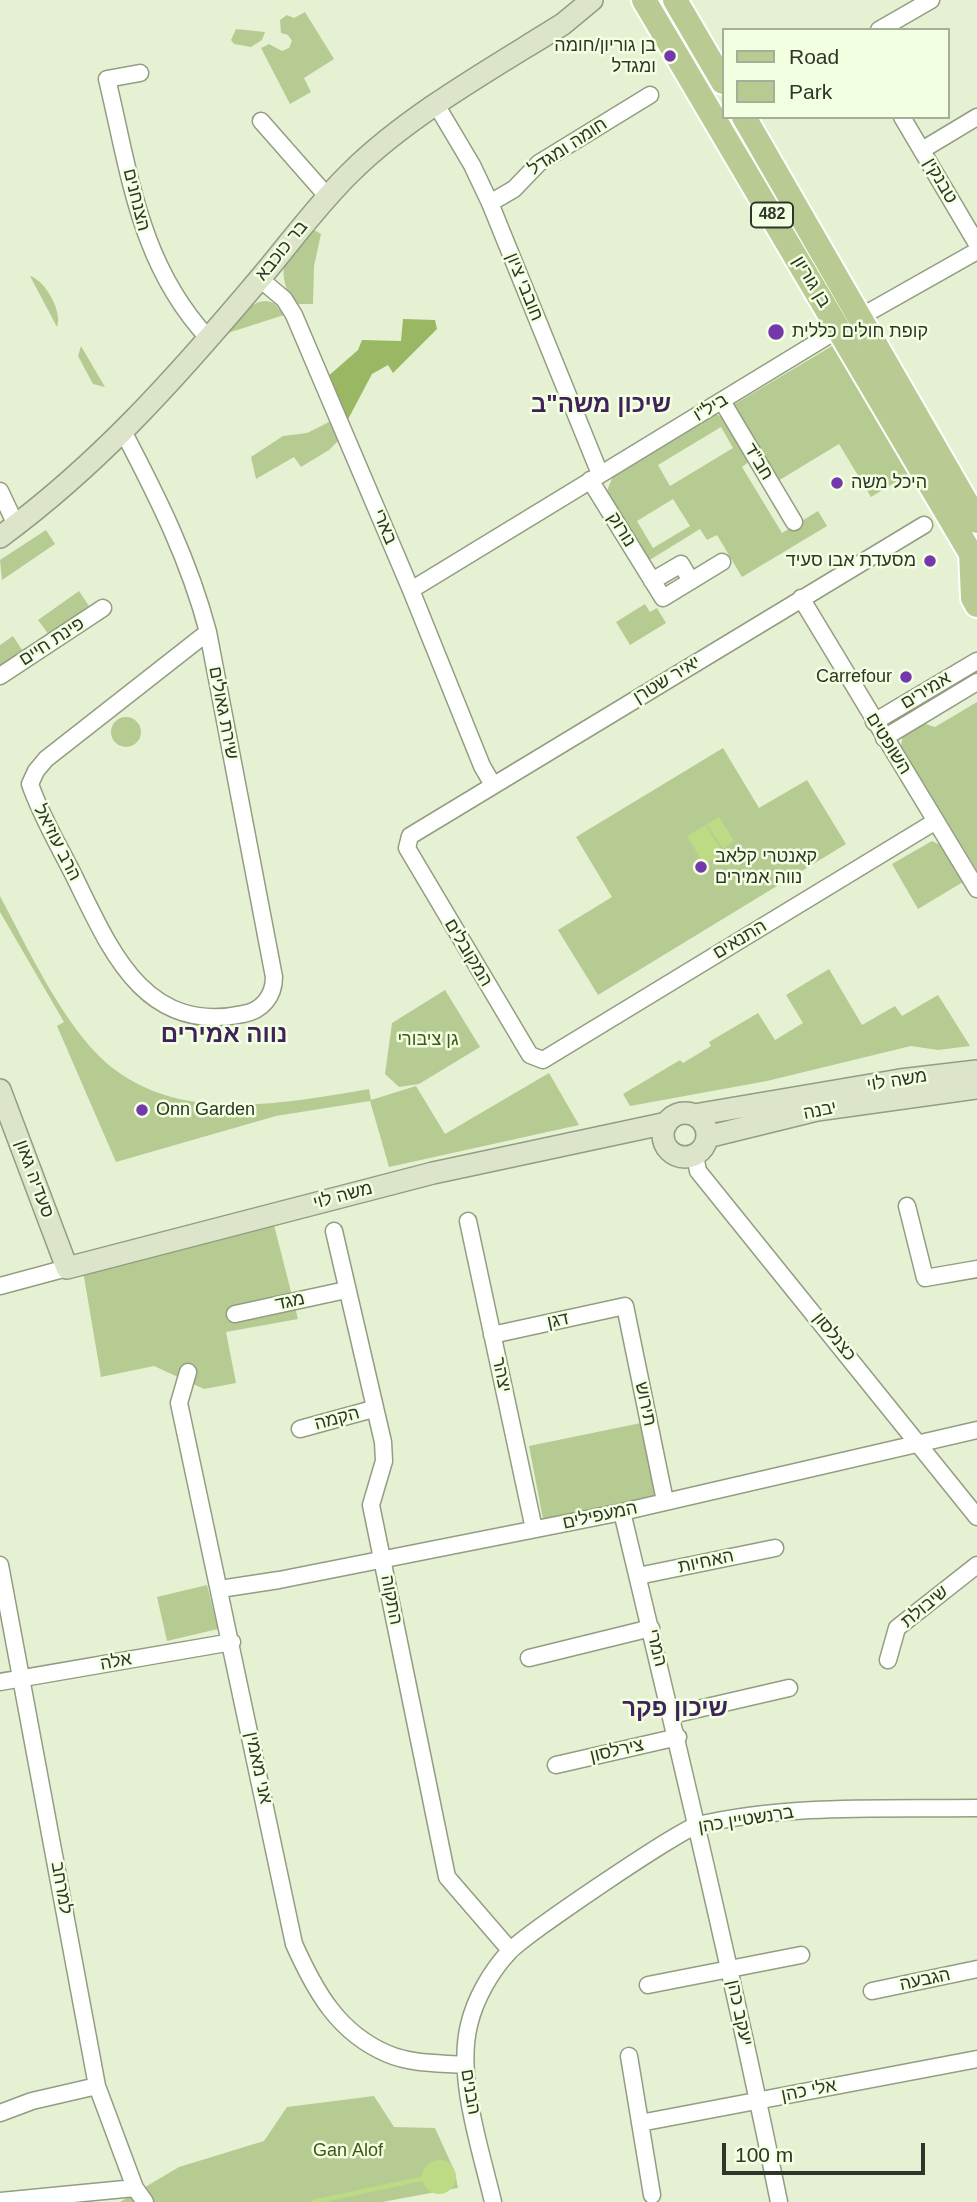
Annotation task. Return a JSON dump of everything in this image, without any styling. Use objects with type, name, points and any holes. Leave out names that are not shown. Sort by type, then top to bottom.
[{"type":"main road","points":[[676,0],[722,80]]},
{"type":"main road","name":"בן גוריון","points":[[643,3],[974,558]]},
{"type":"main road","name":"בן גוריון","points":[[745,119],[977,521]]},
{"type":"main road","points":[[974,558],[973,598],[977,606]]},
{"type":"street","name":"בר כוכבא","points":[[8,531],[124,433],[209,339],[327,196],[368,155],[437,106],[563,24],[592,0]]},
{"type":"street","points":[[882,28],[931,0]]},
{"type":"street","name":"הצנחנים","points":[[140,73],[107,79],[141,224],[177,299],[209,339]]},
{"type":"street","name":"חומה ומגדל","points":[[490,203],[514,189],[540,163],[650,95]]},
{"type":"street","name":"חובבי ציון","points":[[437,106],[472,165],[490,203],[595,477]]},
{"type":"street","points":[[922,150],[977,117]]},
{"type":"street","name":"טבנקין","points":[[903,119],[977,244]]},
{"type":"street","points":[[261,121],[327,196]]},
{"type":"street","name":"ביל\"ו","points":[[411,590],[839,329],[977,251]]},
{"type":"street","name":"בארי","points":[[260,279],[284,299],[294,315],[411,590],[482,766],[493,785]]},
{"type":"street","name":"חב\"ד","points":[[722,401],[794,522]]},
{"type":"street","name":"שירת גאולים","points":[[124,433],[182,549],[208,632],[274,977],[274,986],[264,1005]]},
{"type":"street","name":"נורוק","points":[[595,477],[663,598],[722,562]]},
{"type":"street","points":[[0,491],[8,531]]},
{"type":"street","name":"יאיר שטרן","points":[[410,836],[924,525]]},
{"type":"street","name":"השופטים","points":[[800,598],[977,889]]},
{"type":"street","name":"פינת חיים","points":[[0,676],[103,608]]},
{"type":"street","name":"הרב עוזיאל","points":[[208,632],[46,759],[30,784],[109,947],[130,977],[171,1010],[203,1017],[247,1014],[264,1005]]},
{"type":"street","name":"אמירים","points":[[874,722],[977,661]]},
{"type":"street","name":"אמירים","points":[[884,738],[977,682]]},
{"type":"street","name":"התנאים","points":[[543,1060],[936,821]]},
{"type":"street","name":"המקובלים","points":[[410,836],[407,848],[409,855],[530,1055],[543,1060]]},
{"type":"street","name":"משה לוי","points":[[694,1115],[900,1080],[977,1071]]},
{"type":"street","name":"יבנה","points":[[701,1146],[817,1110],[977,1088]]},
{"type":"street","name":"סעדיה גאון","points":[[0,1090],[5,1116],[67,1268]]},
{"type":"street","points":[[620,1132],[680,1157],[701,1146],[704,1124],[694,1115],[679,1114],[667,1123],[663,1136],[668,1150]]},
{"type":"street","name":"משה לוי","points":[[67,1268],[433,1173],[667,1123]]},
{"type":"street","name":"כצנלסון","points":[[701,1146],[698,1171],[977,1517]]},
{"type":"street","points":[[907,1206],[925,1278],[977,1269]]},
{"type":"street","name":"יצהר","points":[[468,1221],[534,1529]]},
{"type":"street","name":"התקוה","points":[[334,1231],[373,1409],[383,1442],[384,1461],[371,1504],[447,1877],[510,1950]]},
{"type":"street","points":[[0,1286],[67,1268]]},
{"type":"street","name":"מגד","points":[[234,1314],[346,1290]]},
{"type":"street","name":"דגן","points":[[492,1335],[625,1306]]},
{"type":"street","name":"תירוש","points":[[625,1306],[665,1501]]},
{"type":"street","name":"אני מאמין","points":[[188,1372],[179,1404],[295,1944],[316,1992],[338,2019],[387,2054],[464,2065]]},
{"type":"street","name":"הקמה","points":[[300,1429],[373,1409]]},
{"type":"street","name":"המעפילים","points":[[220,1589],[622,1512],[977,1430]]},
{"type":"street","name":"המרי","points":[[622,1512],[673,1715],[694,1826]]},
{"type":"street","name":"האחיות","points":[[638,1576],[775,1548]]},
{"type":"street","name":"למרחב","points":[[0,1565],[97,2086],[135,2188],[145,2202]]},
{"type":"street","name":"שיבולת","points":[[888,1660],[897,1628],[977,1565]]},
{"type":"street","points":[[529,1658],[651,1628]]},
{"type":"street","name":"אלה","points":[[0,1682],[232,1642]]},
{"type":"street","points":[[673,1715],[789,1688]]},
{"type":"street","name":"צירלסון","points":[[556,1765],[678,1737]]},
{"type":"street","name":"ברנשטיין כהן","points":[[510,1950],[605,1883],[694,1826],[809,1811],[977,1808]]},
{"type":"street","name":"יעקב כהן","points":[[694,1826],[729,1969],[779,2202]]},
{"type":"street","name":"הבנים","points":[[493,2202],[464,2065],[468,2027],[477,2000],[510,1950]]},
{"type":"street","points":[[648,1985],[802,1955]]},
{"type":"street","name":"הגבעה","points":[[872,1991],[977,1969]]},
{"type":"street","points":[[629,2056],[652,2195]]},
{"type":"street","name":"אלי כהן","points":[[640,2123],[977,2059]]},
{"type":"street","points":[[0,2113],[32,2101],[97,2086]]},
{"type":"street","points":[[0,2201],[135,2188]]},
{"type":"green space","points":[[305,12],[334,59],[304,78],[311,92],[290,104],[261,48],[269,44],[282,51],[289,48],[292,41],[288,35],[281,33],[280,20],[287,15],[294,18]]},
{"type":"green space","points":[[236,29],[265,32],[262,40],[251,47],[234,44],[231,40]]},
{"type":"green space","points":[[309,227],[321,234],[314,266],[313,304],[293,304],[284,280],[285,263]]},
{"type":"green space","points":[[30,276],[47,290],[51,297],[57,313],[57,327]]},
{"type":"green space","points":[[267,301],[274,303],[284,315],[228,333],[249,308]]},
{"type":"green space","points":[[837,343],[915,470],[871,497],[839,444],[778,481],[733,405]]},
{"type":"green space","points":[[81,346],[105,387],[93,384],[78,356]]},
{"type":"green space","points":[[716,414],[725,419],[750,461],[742,467],[782,533],[818,511],[827,526],[742,577],[717,535],[707,540],[700,529],[648,561],[607,491],[613,476]],"holes":[[[721,427],[733,448],[670,486],[658,465]],[[673,499],[690,526],[653,548],[637,521]]]},
{"type":"green space","points":[[333,420],[341,438],[329,450],[301,467],[294,457],[256,479],[251,457],[283,436],[307,433]]},
{"type":"green space","points":[[46,530],[55,544],[2,580],[0,560]]},
{"type":"green space","points":[[79,591],[89,606],[49,635],[38,620]]},
{"type":"green space","points":[[645,604],[650,612],[657,608],[666,623],[630,645],[616,622]]},
{"type":"green space","points":[[13,636],[24,653],[0,669],[0,645]]},
{"type":"green space","points":[[977,702],[977,871],[901,746],[903,734],[923,723],[935,727]]},
{"type":"green space","points":[[126,717],[137,721],[141,732],[137,743],[126,747],[115,743],[111,732],[115,721]]},
{"type":"green space","name":"קאנטרי קלאב נווה אמירים","points":[[723,748],[759,808],[807,780],[846,844],[598,995],[558,930],[612,897],[576,837]]},
{"type":"green space","points":[[932,841],[940,845],[963,882],[918,909],[892,864]]},
{"type":"green space","points":[[0,896],[44,979],[83,1038],[98,1055],[127,1078],[158,1093],[227,1105],[299,1100],[369,1089],[371,1100],[416,1086],[445,1134],[549,1073],[579,1125],[389,1167],[370,1101],[276,1116],[116,1162],[57,1026],[64,1022],[0,912]]},
{"type":"green space","points":[[829,969],[862,1025],[895,1006],[902,1016],[938,995],[970,1046],[938,1050],[911,1046],[767,1081],[630,1106],[623,1094],[680,1060],[683,1063],[711,1046],[709,1042],[758,1013],[775,1040],[803,1023],[786,995]]},
{"type":"green space","name":"גן ציבורי","points":[[445,990],[480,1047],[419,1084],[399,1087],[385,1074],[392,1023]]},
{"type":"green space","points":[[273,1221],[298,1319],[226,1332],[236,1383],[204,1389],[154,1366],[101,1377],[83,1271]]},
{"type":"green space","points":[[641,1423],[655,1496],[543,1519],[529,1446]]},
{"type":"green space","points":[[207,1585],[218,1629],[167,1641],[157,1597]]},
{"type":"green space","name":"Gan Alof","points":[[374,2096],[394,2127],[435,2128],[455,2172],[458,2188],[382,2202],[120,2202],[179,2167],[264,2141],[287,2107]]},
{"type":"shaded area","points":[[403,319],[435,320],[437,329],[393,373],[388,365],[372,374],[345,425],[326,378],[358,350],[362,340],[401,341]]},
{"type":"shaded area","points":[[719,817],[734,841],[723,849],[707,824]]},
{"type":"shaded area","points":[[706,825],[723,853],[704,864],[687,836]]},
{"type":"shaded area","points":[[439,2160],[451,2165],[456,2177],[451,2189],[439,2194],[427,2189],[422,2177],[427,2165]]},
{"type":"waterway","points":[[313,2202],[421,2179]]},
{"type":"place","name":"בן גוריון/חומה ומגדל","points":[[670,56]]},
{"type":"place","name":"קופת חולים כללית","points":[[776,332]]},
{"type":"place","name":"היכל משה","points":[[837,483]]},
{"type":"place","name":"מסעדת אבו סעיד","points":[[930,561]]},
{"type":"place","name":"Carrefour","points":[[906,677]]},
{"type":"place","name":"קאנטרי קלאב נווה אמירים","points":[[701,867]]},
{"type":"place","name":"Onn Garden","points":[[142,1110]]},
{"type":"district","name":"שיכון משה\"ב","points":[[601,405]]},
{"type":"district","name":"נווה אמירים","points":[[224,1035]]},
{"type":"district","name":"שיכון פקר","points":[[675,1709]]}]
